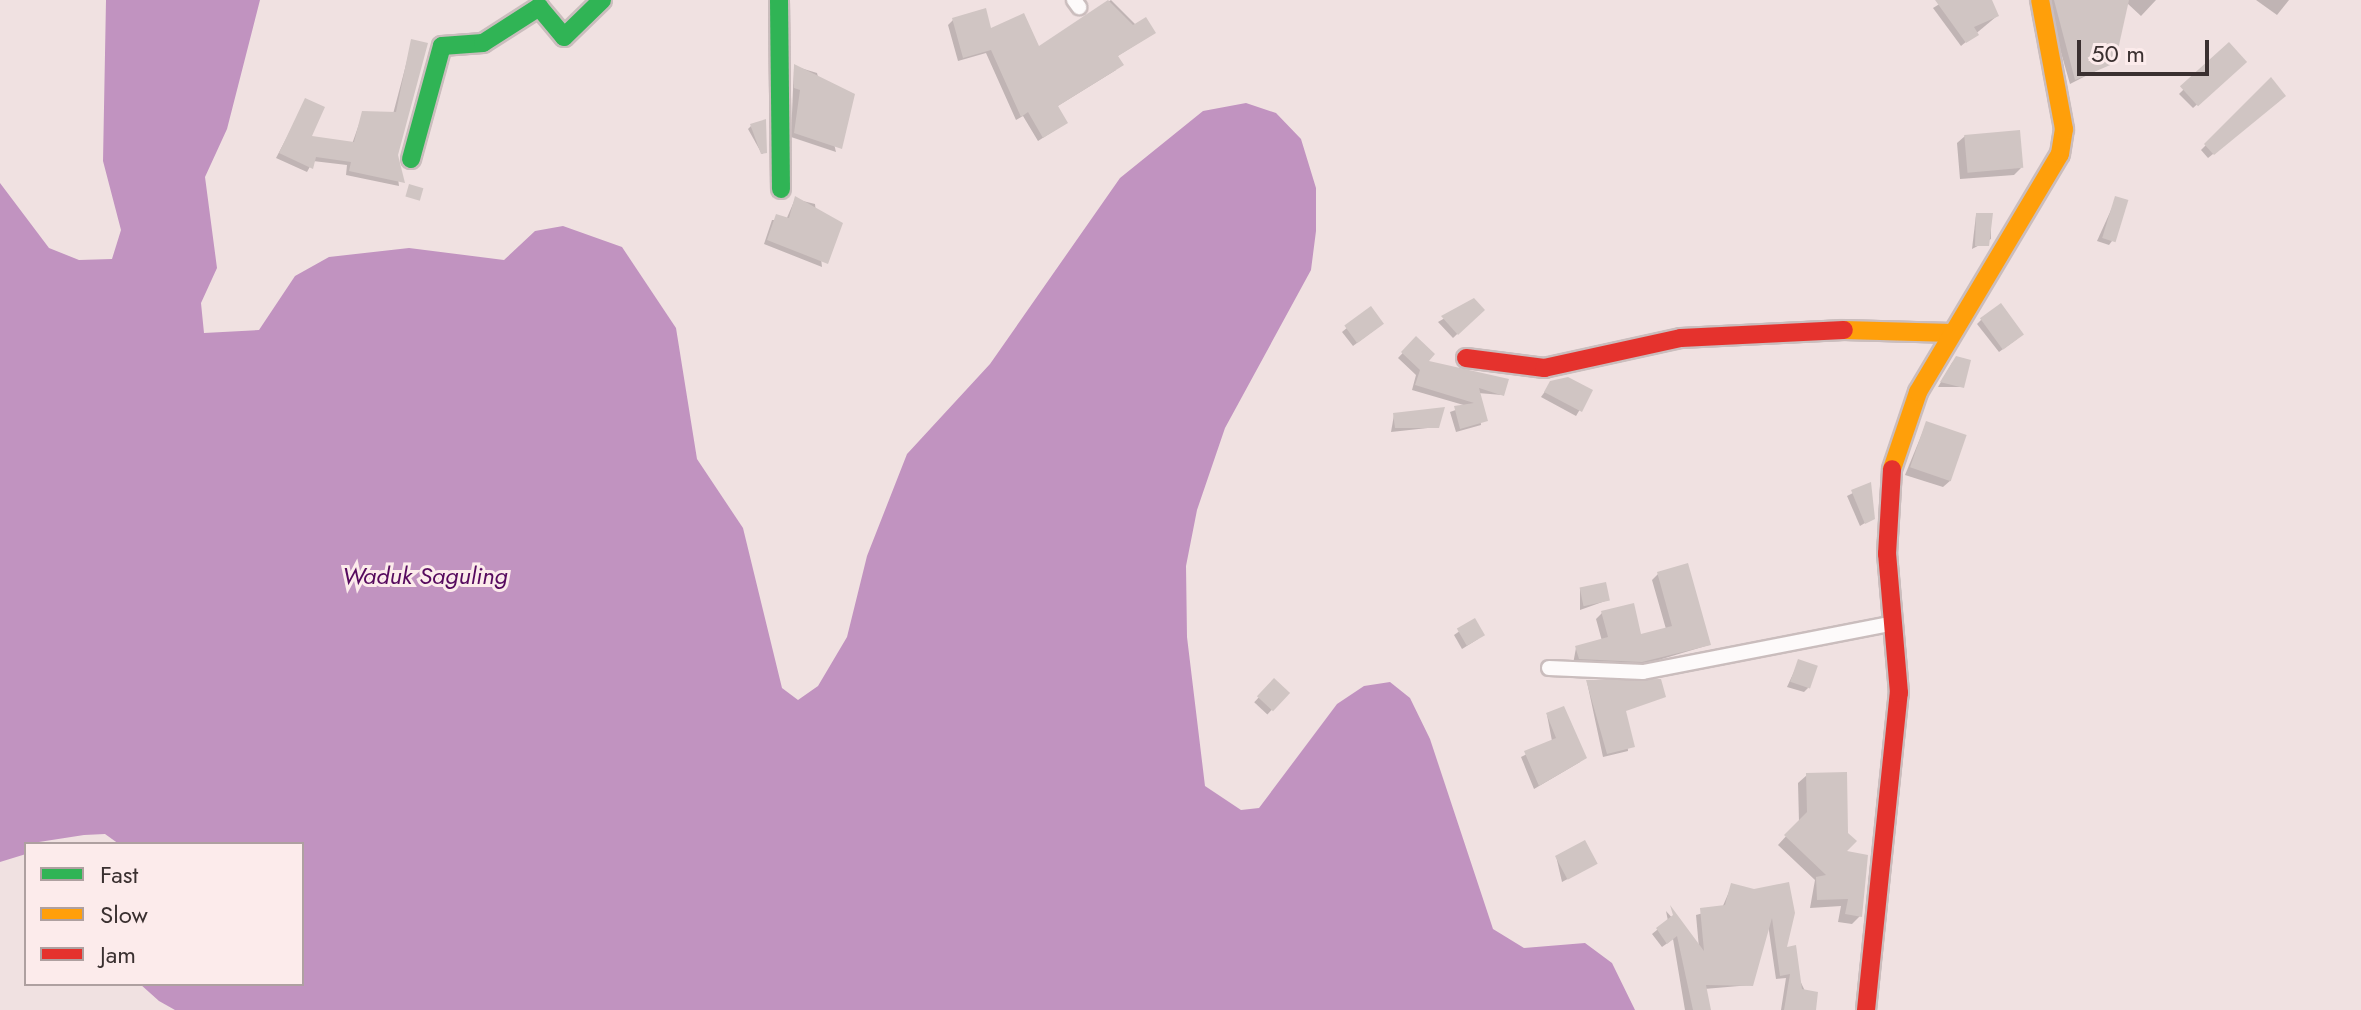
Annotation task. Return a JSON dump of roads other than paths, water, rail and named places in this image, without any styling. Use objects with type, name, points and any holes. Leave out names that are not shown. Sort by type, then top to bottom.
[{"type":"street","points":[[411,159],[442,46],[483,43],[539,7],[564,37],[602,0]]},
{"type":"street","points":[[779,0],[781,189]]},
{"type":"street","points":[[1866,1010],[1899,693],[1891,624],[1892,466],[1901,428],[1952,333],[2060,154],[2064,129],[2040,0]]},
{"type":"street","points":[[1466,358],[1544,368],[1681,338],[1780,328],[1952,333]]},
{"type":"street","points":[[1549,668],[1643,672],[1891,624]]},
{"type":"water","name":"Waduk Saguling","points":[[106,0],[260,0],[227,129],[205,177],[217,268],[201,303],[204,333],[259,330],[295,276],[329,257],[409,248],[504,260],[535,231],[563,226],[622,247],[676,328],[697,459],[743,528],[782,688],[798,700],[818,686],[847,637],[867,556],[907,454],[990,364],[1120,178],[1203,111],[1246,103],[1276,113],[1301,139],[1316,188],[1316,231],[1311,270],[1225,428],[1197,510],[1186,566],[1187,637],[1205,786],[1241,810],[1259,808],[1337,704],[1364,686],[1390,682],[1410,698],[1430,739],[1493,929],[1524,948],[1585,943],[1612,963],[1635,1010],[175,1010],[142,986],[304,986],[304,842],[116,842],[105,834],[84,835],[24,842],[24,855],[0,862],[0,183],[49,248],[79,260],[112,259],[121,230],[103,161]]}]
